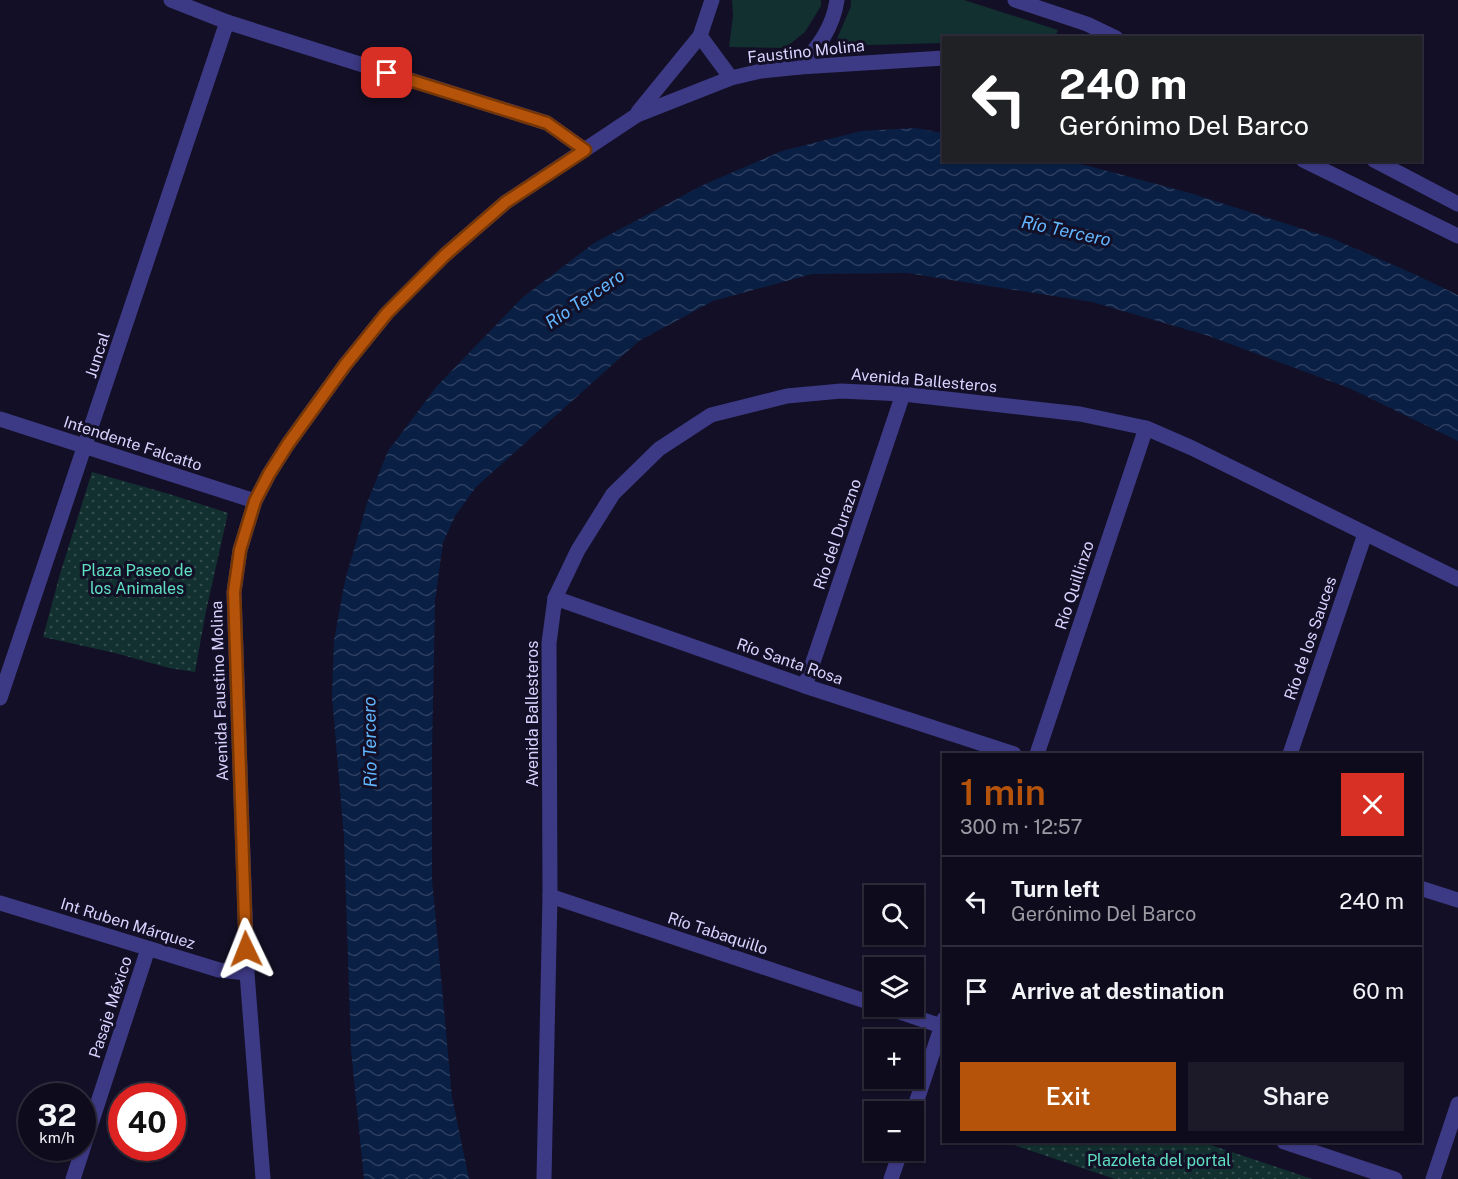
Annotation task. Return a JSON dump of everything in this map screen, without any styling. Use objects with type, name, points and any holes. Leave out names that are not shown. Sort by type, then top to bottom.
[{"type":"street","points":[[171,0],[191,3],[227,22],[547,123],[585,150]]},
{"type":"street","points":[[637,115],[700,36],[712,0]]},
{"type":"street","points":[[800,67],[818,47],[830,27],[837,0]]},
{"type":"street","points":[[1016,0],[1087,24],[1112,36]]},
{"type":"street","name":"Juncal","points":[[0,698],[227,22]]},
{"type":"street","points":[[700,36],[731,78]]},
{"type":"street","name":"Faustino Molina","points":[[637,115],[731,78],[761,71],[942,58]]},
{"type":"street","name":"Avenida Faustino Molina","points":[[263,1179],[246,973],[234,592],[240,550],[255,501],[288,444],[345,365],[387,313],[445,255],[506,202],[637,115]]},
{"type":"street","points":[[1307,162],[1458,236]]},
{"type":"street","points":[[1378,162],[1458,204]]},
{"type":"street","name":"Avenida Ballesteros","points":[[544,1179],[550,896],[549,643],[555,598],[578,550],[613,494],[659,449],[711,415],[787,396],[841,392],[903,394],[1080,414],[1146,428],[1192,448],[1458,579]]},
{"type":"street","name":"Río del Durazno","points":[[805,686],[903,394]]},
{"type":"street","name":"Intendente Falcatto","points":[[0,419],[255,501]]},
{"type":"street","name":"Río Quillinzo","points":[[1037,753],[1146,428]]},
{"type":"street","name":"Río de los Sauces","points":[[1290,753],[1365,534]]},
{"type":"street","name":"Río Santa Rosa","points":[[555,598],[805,686],[1011,753]]},
{"type":"street","points":[[1422,889],[1458,900]]},
{"type":"street","name":"Río Tabaquillo","points":[[550,896],[864,1001]]},
{"type":"street","name":"Int Ruben Márquez","points":[[0,903],[219,970],[246,973]]},
{"type":"street","name":"Pasaje México","points":[[73,1179],[148,948]]},
{"type":"street","points":[[919,1017],[942,1024]]},
{"type":"street","points":[[917,1101],[942,1027]]},
{"type":"street","points":[[1433,1179],[1458,1104]]},
{"type":"street","points":[[1287,1143],[1395,1179]]},
{"type":"street","points":[[891,1179],[897,1161]]},
{"type":"green space","points":[[732,0],[821,0],[821,6],[805,32],[785,48],[729,47],[733,16]]},
{"type":"green space","points":[[851,0],[964,0],[1058,30],[1055,36],[942,36],[942,43],[834,46],[851,6]]},
{"type":"green space","name":"Plaza Paseo de los Animales","points":[[92,472],[228,513],[195,672],[169,668],[43,637]]},
{"type":"green space","name":"Plazoleta del portal","points":[[1008,1143],[1205,1143],[1312,1179],[1115,1179]]},
{"type":"water","name":"Río Tercero","points":[[915,128],[942,133],[942,162],[1074,162],[1190,193],[1331,238],[1458,295],[1458,441],[1349,388],[1209,336],[1092,302],[907,273],[812,274],[713,301],[639,341],[476,487],[455,516],[443,543],[435,601],[432,879],[452,1097],[469,1179],[364,1179],[351,1050],[344,837],[332,697],[334,640],[345,581],[367,503],[388,451],[437,386],[522,298],[594,243],[703,185],[782,151],[861,131]]},
{"type":"route","points":[[246,949],[234,592],[240,550],[255,501],[288,444],[345,365],[387,313],[445,255],[506,202],[585,150],[547,123],[387,73]]}]
